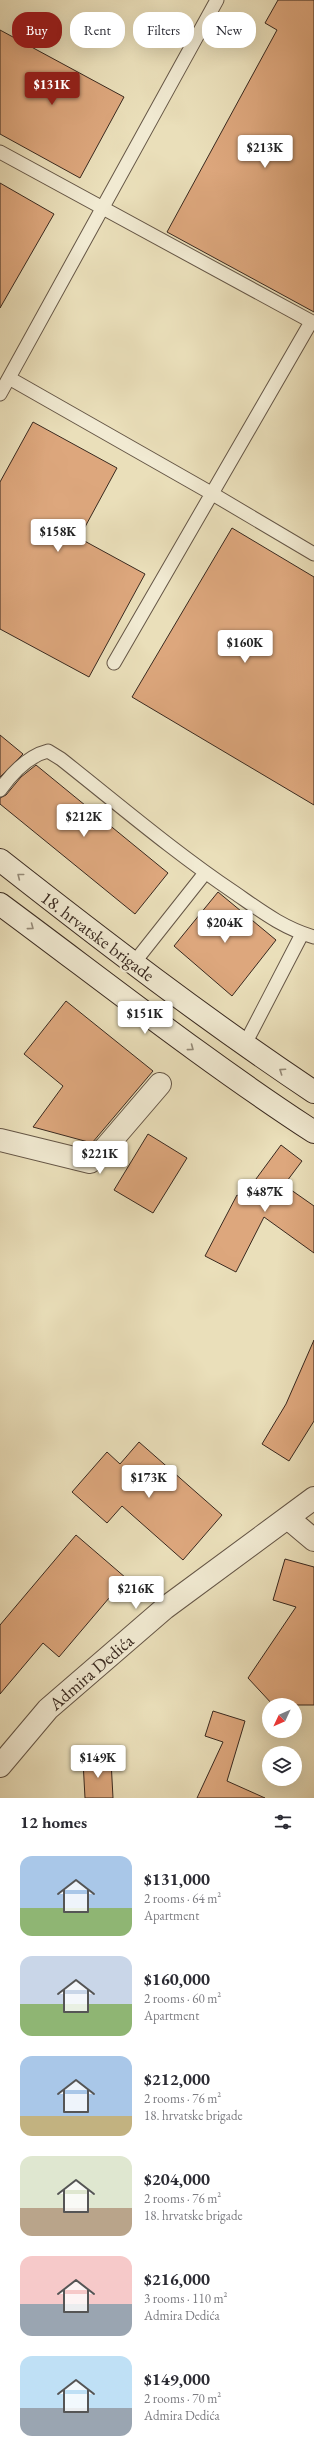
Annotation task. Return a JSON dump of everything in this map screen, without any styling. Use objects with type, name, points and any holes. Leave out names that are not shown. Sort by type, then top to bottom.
[{"type":"main road","name":"18. hrvatske brigade","points":[[0,860],[133,964],[244,1046],[314,1092]]},
{"type":"main road","name":"18. hrvatske brigade","points":[[0,904],[243,1086],[314,1132]]},
{"type":"main road","points":[[0,1140],[90,1162],[106,1147],[160,1084]]},
{"type":"main road","name":"Admira Dedića","points":[[0,1766],[48,1709],[164,1608],[288,1519],[314,1498]]},
{"type":"main road","points":[[288,1519],[314,1540]]},
{"type":"lane","points":[[0,394],[104,208],[217,0]]},
{"type":"lane","points":[[0,152],[313,323],[211,493],[114,663]]},
{"type":"lane","points":[[9,378],[211,493],[314,554]]},
{"type":"lane","points":[[0,790],[8,779],[34,754],[48,751],[61,758],[205,873],[257,910],[308,936],[244,1046]]},
{"type":"lane","points":[[133,964],[205,873]]},
{"type":"building","points":[[278,0],[314,0],[314,312],[167,232],[277,30],[265,23]]},
{"type":"building","points":[[0,30],[12,36],[12,48],[33,48],[124,97],[80,178],[0,134]]},
{"type":"building","points":[[0,183],[54,214],[0,308]]},
{"type":"building","points":[[33,422],[117,468],[79,538],[145,574],[89,677],[0,629],[0,482]]},
{"type":"building","points":[[232,528],[314,577],[314,805],[132,697]]},
{"type":"building","points":[[0,735],[23,754],[0,777]]},
{"type":"building","points":[[36,765],[168,873],[135,914],[0,804],[0,798],[6,795],[21,777]]},
{"type":"building","points":[[218,892],[276,940],[232,996],[174,946]]},
{"type":"building","points":[[66,1001],[153,1071],[92,1143],[33,1127],[63,1086],[24,1054]]},
{"type":"building","points":[[148,1134],[187,1158],[153,1213],[114,1190]]},
{"type":"building","points":[[281,1145],[302,1161],[284,1185],[314,1206],[314,1253],[264,1217],[236,1272],[205,1256],[237,1195],[242,1198]]},
{"type":"building","points":[[314,1340],[314,1421],[289,1461],[262,1444],[286,1404]]},
{"type":"building","points":[[139,1442],[222,1515],[183,1560],[122,1506],[107,1523],[72,1492],[107,1452],[120,1464]]},
{"type":"building","points":[[76,1535],[126,1578],[59,1657],[43,1643],[0,1694],[0,1625]]},
{"type":"building","points":[[285,1559],[314,1567],[314,1705],[302,1705],[302,1698],[267,1698],[248,1678],[296,1607],[273,1600]]},
{"type":"building","points":[[213,1711],[245,1721],[227,1781],[265,1798],[197,1798],[223,1742],[205,1736]]},
{"type":"building","points":[[111,1760],[113,1798],[85,1798],[83,1761]]}]
